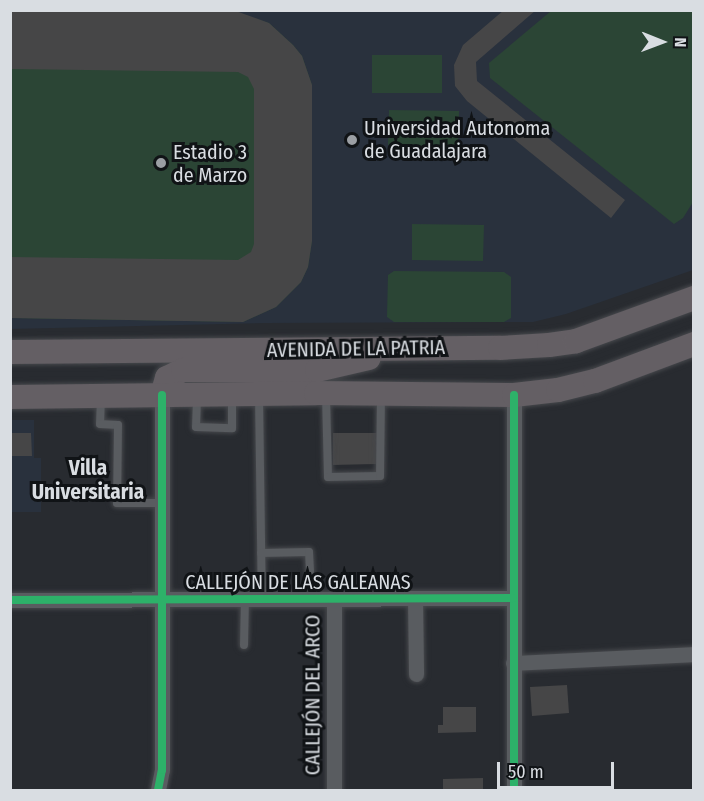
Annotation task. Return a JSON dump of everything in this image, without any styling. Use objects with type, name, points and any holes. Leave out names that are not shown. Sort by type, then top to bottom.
[{"type":"main road","name":"AVENIDA DE LA PATRIA","points":[[10,352],[500,348],[576,341],[693,298]]},
{"type":"main road","points":[[10,397],[326,393],[514,395],[558,390],[595,381],[693,344]]},
{"type":"main road","points":[[162,396],[167,378],[183,370],[317,370],[350,364],[394,349]]},
{"type":"street","points":[[514,395],[514,790]]},
{"type":"street","points":[[158,790],[162,770],[162,396]]},
{"type":"street","points":[[415,598],[416,674]]},
{"type":"street","name":"CALLEJÓN DE LAS GALEANAS","points":[[10,600],[513,598]]},
{"type":"street","name":"CALLEJÓN DEL ARCO","points":[[334,599],[334,790]]},
{"type":"street","points":[[513,663],[693,654]]},
{"type":"lane","points":[[326,393],[328,477],[380,476],[381,394]]},
{"type":"lane","points":[[197,395],[196,427],[232,428],[232,394]]},
{"type":"lane","points":[[259,394],[262,599]]},
{"type":"lane","points":[[101,396],[100,424],[118,425],[117,502],[161,503]]},
{"type":"lane","points":[[261,553],[309,552],[310,571]]},
{"type":"lane","points":[[244,645],[245,599]]},
{"type":"shaded area","name":"Universidad Autonoma de Guadalajara","points":[[10,11],[693,11],[693,270],[566,314],[533,322],[264,323],[11,329]]},
{"type":"shaded area","points":[[10,420],[34,420],[34,458],[41,458],[41,512],[11,512]]},
{"type":"green space","name":"Estadio 3 de Marzo","points":[[11,11],[233,11],[269,23],[293,45],[302,56],[312,85],[312,241],[308,267],[301,282],[276,307],[243,322],[11,318]]},
{"type":"green space","points":[[551,11],[693,11],[693,202],[683,218],[674,224],[490,78],[489,63]]},
{"type":"green space","points":[[372,55],[442,55],[442,93],[372,93]]},
{"type":"green space","points":[[389,110],[459,111],[458,147],[388,145]]},
{"type":"green space","points":[[412,224],[484,225],[483,261],[412,260]]},
{"type":"green space","points":[[394,271],[504,272],[511,277],[511,318],[504,322],[394,322],[387,317],[388,275]]},
{"type":"building","name":"Estadio 3 de Marzo","points":[[10,10],[233,10],[269,23],[293,45],[302,56],[312,85],[312,241],[308,267],[301,282],[276,307],[243,322],[10,318],[10,257],[238,260],[251,252],[254,244],[254,89],[248,77],[238,72],[10,69]]},
{"type":"building","points":[[504,10],[536,10],[476,62],[477,81],[625,200],[611,218],[467,101],[455,86],[454,65],[463,45]]},
{"type":"building","points":[[10,433],[31,433],[32,456],[10,456]]},
{"type":"building","points":[[333,433],[377,433],[377,464],[333,465]]},
{"type":"building","points":[[567,685],[569,713],[532,716],[530,687]]},
{"type":"building","points":[[443,707],[476,707],[476,732],[438,733],[438,725],[443,725]]},
{"type":"building","points":[[483,778],[483,790],[443,790],[443,779]]},
{"type":"cycle path","points":[[158,790],[162,770],[162,395]]},
{"type":"cycle path","points":[[514,395],[514,790]]},
{"type":"cycle path","points":[[10,600],[513,598]]},
{"type":"place","name":"Universidad Autonoma de Guadalajara","points":[[352,140]]},
{"type":"place","name":"Estadio 3 de Marzo","points":[[161,163]]},
{"type":"district","name":"Villa Universitaria","points":[[88,480]]}]
